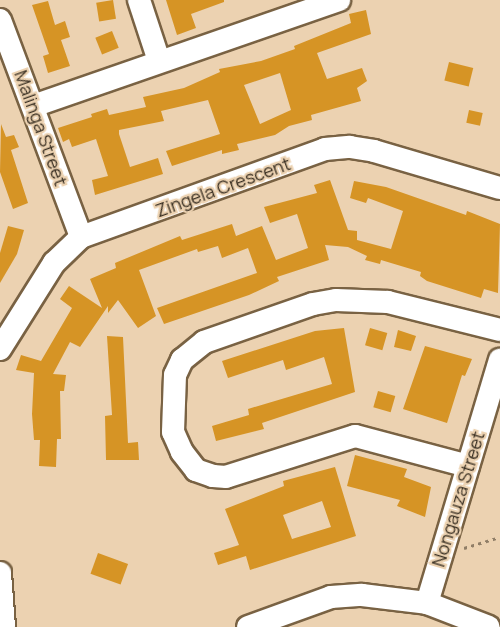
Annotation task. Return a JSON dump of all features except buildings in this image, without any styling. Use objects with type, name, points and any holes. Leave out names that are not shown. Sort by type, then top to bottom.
[{"type":"street","points":[[139,0],[159,61]]},
{"type":"street","points":[[33,106],[339,0]]},
{"type":"street","name":"Malinga Street","points":[[0,20],[81,237]]},
{"type":"street","name":"Zingela Crescent","points":[[0,349],[54,263],[81,237],[325,149],[350,147],[374,151],[500,188]]},
{"type":"street","points":[[468,466],[355,436],[225,477],[213,476],[196,470],[182,452],[173,432],[175,375],[182,360],[204,342],[313,304],[336,300],[388,302],[500,330]]},
{"type":"street","name":"Nongauza Street","points":[[427,603],[500,360]]},
{"type":"street","points":[[0,573],[4,627]]},
{"type":"street","points":[[248,627],[331,597],[393,596],[427,603],[489,627]]},
{"type":"path","points":[[442,552],[500,537]]}]
